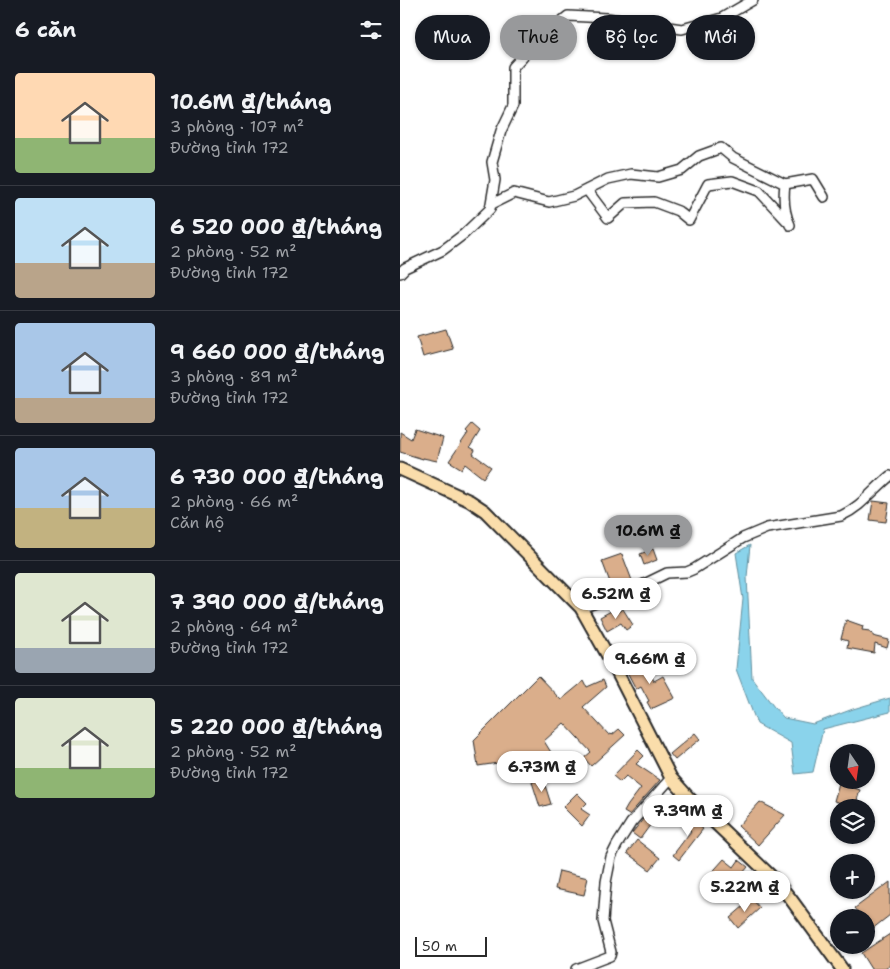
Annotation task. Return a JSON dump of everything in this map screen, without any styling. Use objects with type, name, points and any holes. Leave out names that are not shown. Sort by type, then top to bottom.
[{"type":"main road","points":[[400,469],[470,501],[486,511],[581,608],[617,672],[671,778],[689,798],[774,879],[806,918],[842,969]]},
{"type":"street","points":[[400,273],[405,268],[444,250],[490,209],[495,180],[492,162],[501,131],[513,106],[513,67],[538,40],[568,16],[607,18],[682,29],[722,18],[753,0]]},
{"type":"street","points":[[492,204],[514,194],[549,202],[574,196],[608,180],[631,174],[658,177],[682,170],[699,156],[721,148],[733,158],[785,184],[813,179],[824,197]]},
{"type":"street","points":[[587,190],[608,218],[625,203],[654,202],[678,211],[689,220],[708,184],[732,181],[759,191],[790,225],[784,198],[785,184]]},
{"type":"street","points":[[581,608],[626,593],[667,573],[694,570],[743,538],[767,528],[841,516],[856,508],[890,476]]},
{"type":"street","points":[[576,969],[610,956],[611,952],[604,921],[606,882],[611,857],[616,845],[631,823],[671,778]]},
{"type":"water","points":[[750,545],[747,577],[752,678],[784,718],[813,724],[890,698],[890,712],[823,729],[813,772],[795,774],[791,743],[757,724],[736,669],[743,599],[736,553]]},
{"type":"building","points":[[446,329],[453,349],[423,357],[417,337]]},
{"type":"building","points":[[472,424],[480,431],[470,447],[475,450],[473,454],[491,467],[483,478],[465,464],[462,469],[449,461]]},
{"type":"building","points":[[415,429],[443,438],[437,461],[400,452],[400,432],[411,439]]},
{"type":"building","points":[[873,501],[889,503],[886,522],[870,520]]},
{"type":"building","points":[[653,549],[657,560],[644,565],[640,554]]},
{"type":"building","points":[[622,554],[633,583],[603,594],[601,587],[611,585],[602,561]]},
{"type":"building","points":[[623,609],[633,625],[626,630],[621,623],[607,631],[600,617],[611,611],[613,614]]},
{"type":"building","points":[[846,620],[863,626],[862,630],[870,631],[873,636],[889,640],[887,648],[875,644],[874,653],[847,648],[848,641],[841,639]]},
{"type":"building","points":[[634,663],[636,668],[645,663],[654,681],[663,676],[675,698],[651,709],[641,686],[636,689],[625,668]]},
{"type":"building","points":[[538,676],[561,700],[584,681],[587,687],[603,680],[606,687],[583,707],[609,735],[612,735],[619,729],[625,735],[591,766],[584,758],[591,752],[564,723],[544,741],[552,754],[543,761],[530,755],[525,759],[478,766],[474,740]]},
{"type":"building","points":[[695,733],[700,739],[675,760],[670,754]]},
{"type":"building","points":[[638,750],[644,756],[636,764],[660,780],[629,815],[624,812],[641,788],[626,776],[620,782],[613,776]]},
{"type":"building","points":[[543,779],[551,804],[540,807],[532,782]]},
{"type":"building","points":[[837,789],[860,790],[857,799],[835,799]]},
{"type":"building","points":[[577,793],[587,803],[581,809],[590,815],[582,826],[563,807]]},
{"type":"building","points":[[760,802],[785,815],[758,845],[738,826]]},
{"type":"building","points":[[652,808],[659,813],[640,839],[632,833]]},
{"type":"building","points":[[686,815],[703,829],[679,860],[673,855],[691,831],[681,822]]},
{"type":"building","points":[[637,840],[660,858],[650,870],[627,853]]},
{"type":"building","points":[[724,859],[734,867],[739,860],[748,867],[732,886],[740,893],[732,899],[707,878]]},
{"type":"building","points":[[559,871],[588,878],[584,895],[555,889]]},
{"type":"building","points":[[890,882],[890,915],[875,927],[875,909],[855,908],[867,899],[875,899],[875,893]]},
{"type":"building","points":[[752,899],[760,908],[738,928],[730,918]]},
{"type":"building","points":[[890,934],[890,965],[885,969],[871,969],[862,954],[875,954],[875,944]]}]
